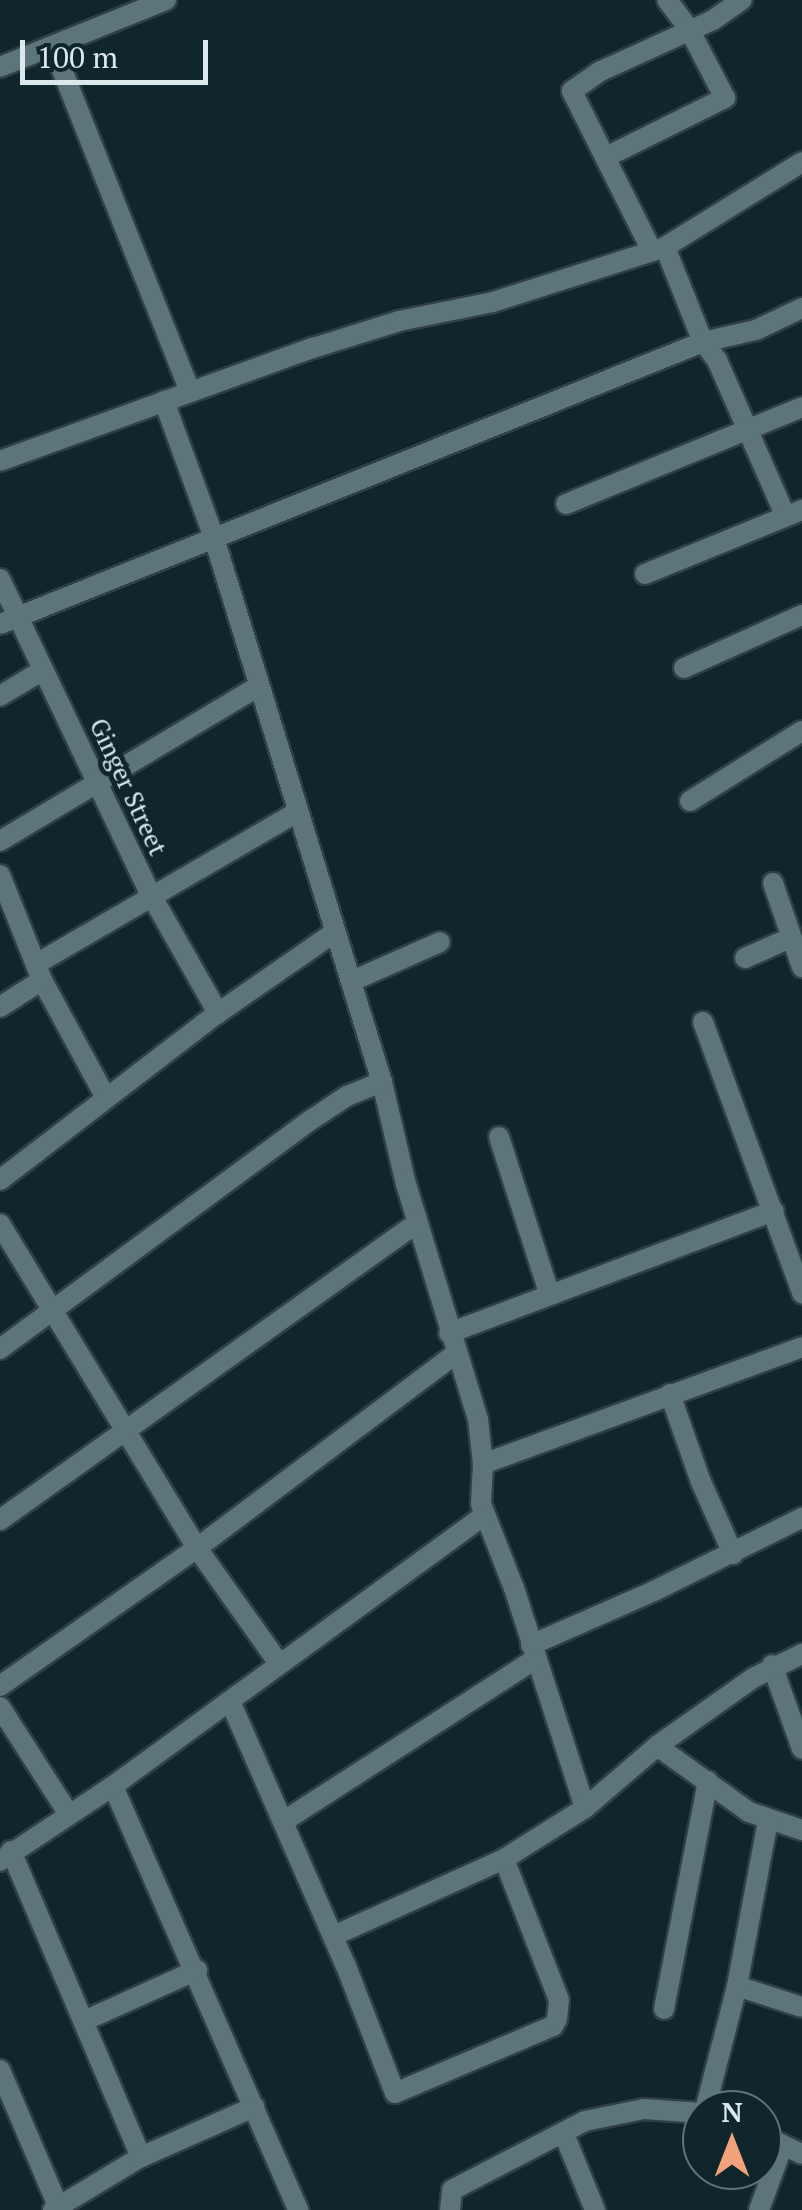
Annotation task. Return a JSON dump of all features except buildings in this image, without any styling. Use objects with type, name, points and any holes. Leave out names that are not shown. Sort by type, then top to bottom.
[{"type":"street","points":[[0,67],[166,0]]},
{"type":"street","points":[[608,156],[725,98],[689,29],[667,0]]},
{"type":"street","points":[[645,574],[794,514],[744,430],[717,360],[572,91],[601,72],[742,0]]},
{"type":"street","points":[[53,47],[190,392]]},
{"type":"street","points":[[0,462],[164,400],[399,321],[492,302],[658,249],[802,162]]},
{"type":"street","points":[[9,620],[704,342],[756,330],[802,308]]},
{"type":"street","points":[[164,400],[214,538],[295,813],[352,980],[454,1354],[478,1419],[483,1464],[479,1495],[584,1808]]},
{"type":"street","points":[[566,504],[802,407]]},
{"type":"street","name":"Ginger Street","points":[[0,580],[9,620],[43,670],[151,895],[218,1013]]},
{"type":"street","points":[[684,668],[802,615]]},
{"type":"street","points":[[0,696],[43,670]]},
{"type":"street","points":[[0,841],[257,687]]},
{"type":"street","points":[[690,801],[802,731]]},
{"type":"street","points":[[0,1007],[39,972],[151,895],[295,813]]},
{"type":"street","points":[[0,875],[39,972],[106,1098]]},
{"type":"street","points":[[745,958],[798,954],[773,883]]},
{"type":"street","points":[[0,1180],[218,1013],[334,932]]},
{"type":"street","points":[[352,980],[440,942]]},
{"type":"street","points":[[703,1022],[802,1293]]},
{"type":"street","points":[[0,1349],[311,1120],[347,1096],[382,1082]]},
{"type":"street","points":[[499,1137],[550,1293]]},
{"type":"street","points":[[449,1333],[774,1211]]},
{"type":"street","points":[[0,1520],[417,1223]]},
{"type":"street","points":[[0,1224],[197,1548],[278,1662]]},
{"type":"street","points":[[483,1464],[802,1347]]},
{"type":"street","points":[[0,1686],[197,1548],[454,1354]]},
{"type":"street","points":[[670,1394],[701,1482],[733,1554]]},
{"type":"street","points":[[142,2157],[86,2020],[6,1856],[230,1702],[278,1662],[485,1515]]},
{"type":"street","points":[[284,1822],[533,1652],[802,1518]]},
{"type":"street","points":[[333,1936],[504,1859],[584,1808],[657,1746],[772,1665],[802,1654]]},
{"type":"street","points":[[772,1665],[802,1749]]},
{"type":"street","points":[[230,1702],[333,1936],[395,2093],[553,2026],[558,2000],[504,1859]]},
{"type":"street","points":[[0,1707],[68,1813]]},
{"type":"street","points":[[657,1746],[728,1799],[768,1821],[802,1830]]},
{"type":"street","points":[[664,2009],[708,1781]]},
{"type":"street","points":[[112,1786],[196,1970],[295,2204],[272,2210]]},
{"type":"street","points":[[709,2090],[736,1986],[768,1821]]},
{"type":"street","points":[[86,2020],[196,1970]]},
{"type":"street","points":[[736,1986],[802,2006]]},
{"type":"street","points":[[0,2070],[56,2208],[142,2157],[254,2107]]},
{"type":"street","points":[[450,2210],[452,2190],[585,2121],[614,2112],[682,2111]]},
{"type":"street","points":[[564,2134],[595,2210]]},
{"type":"street","points":[[758,2210],[792,2150]]}]
